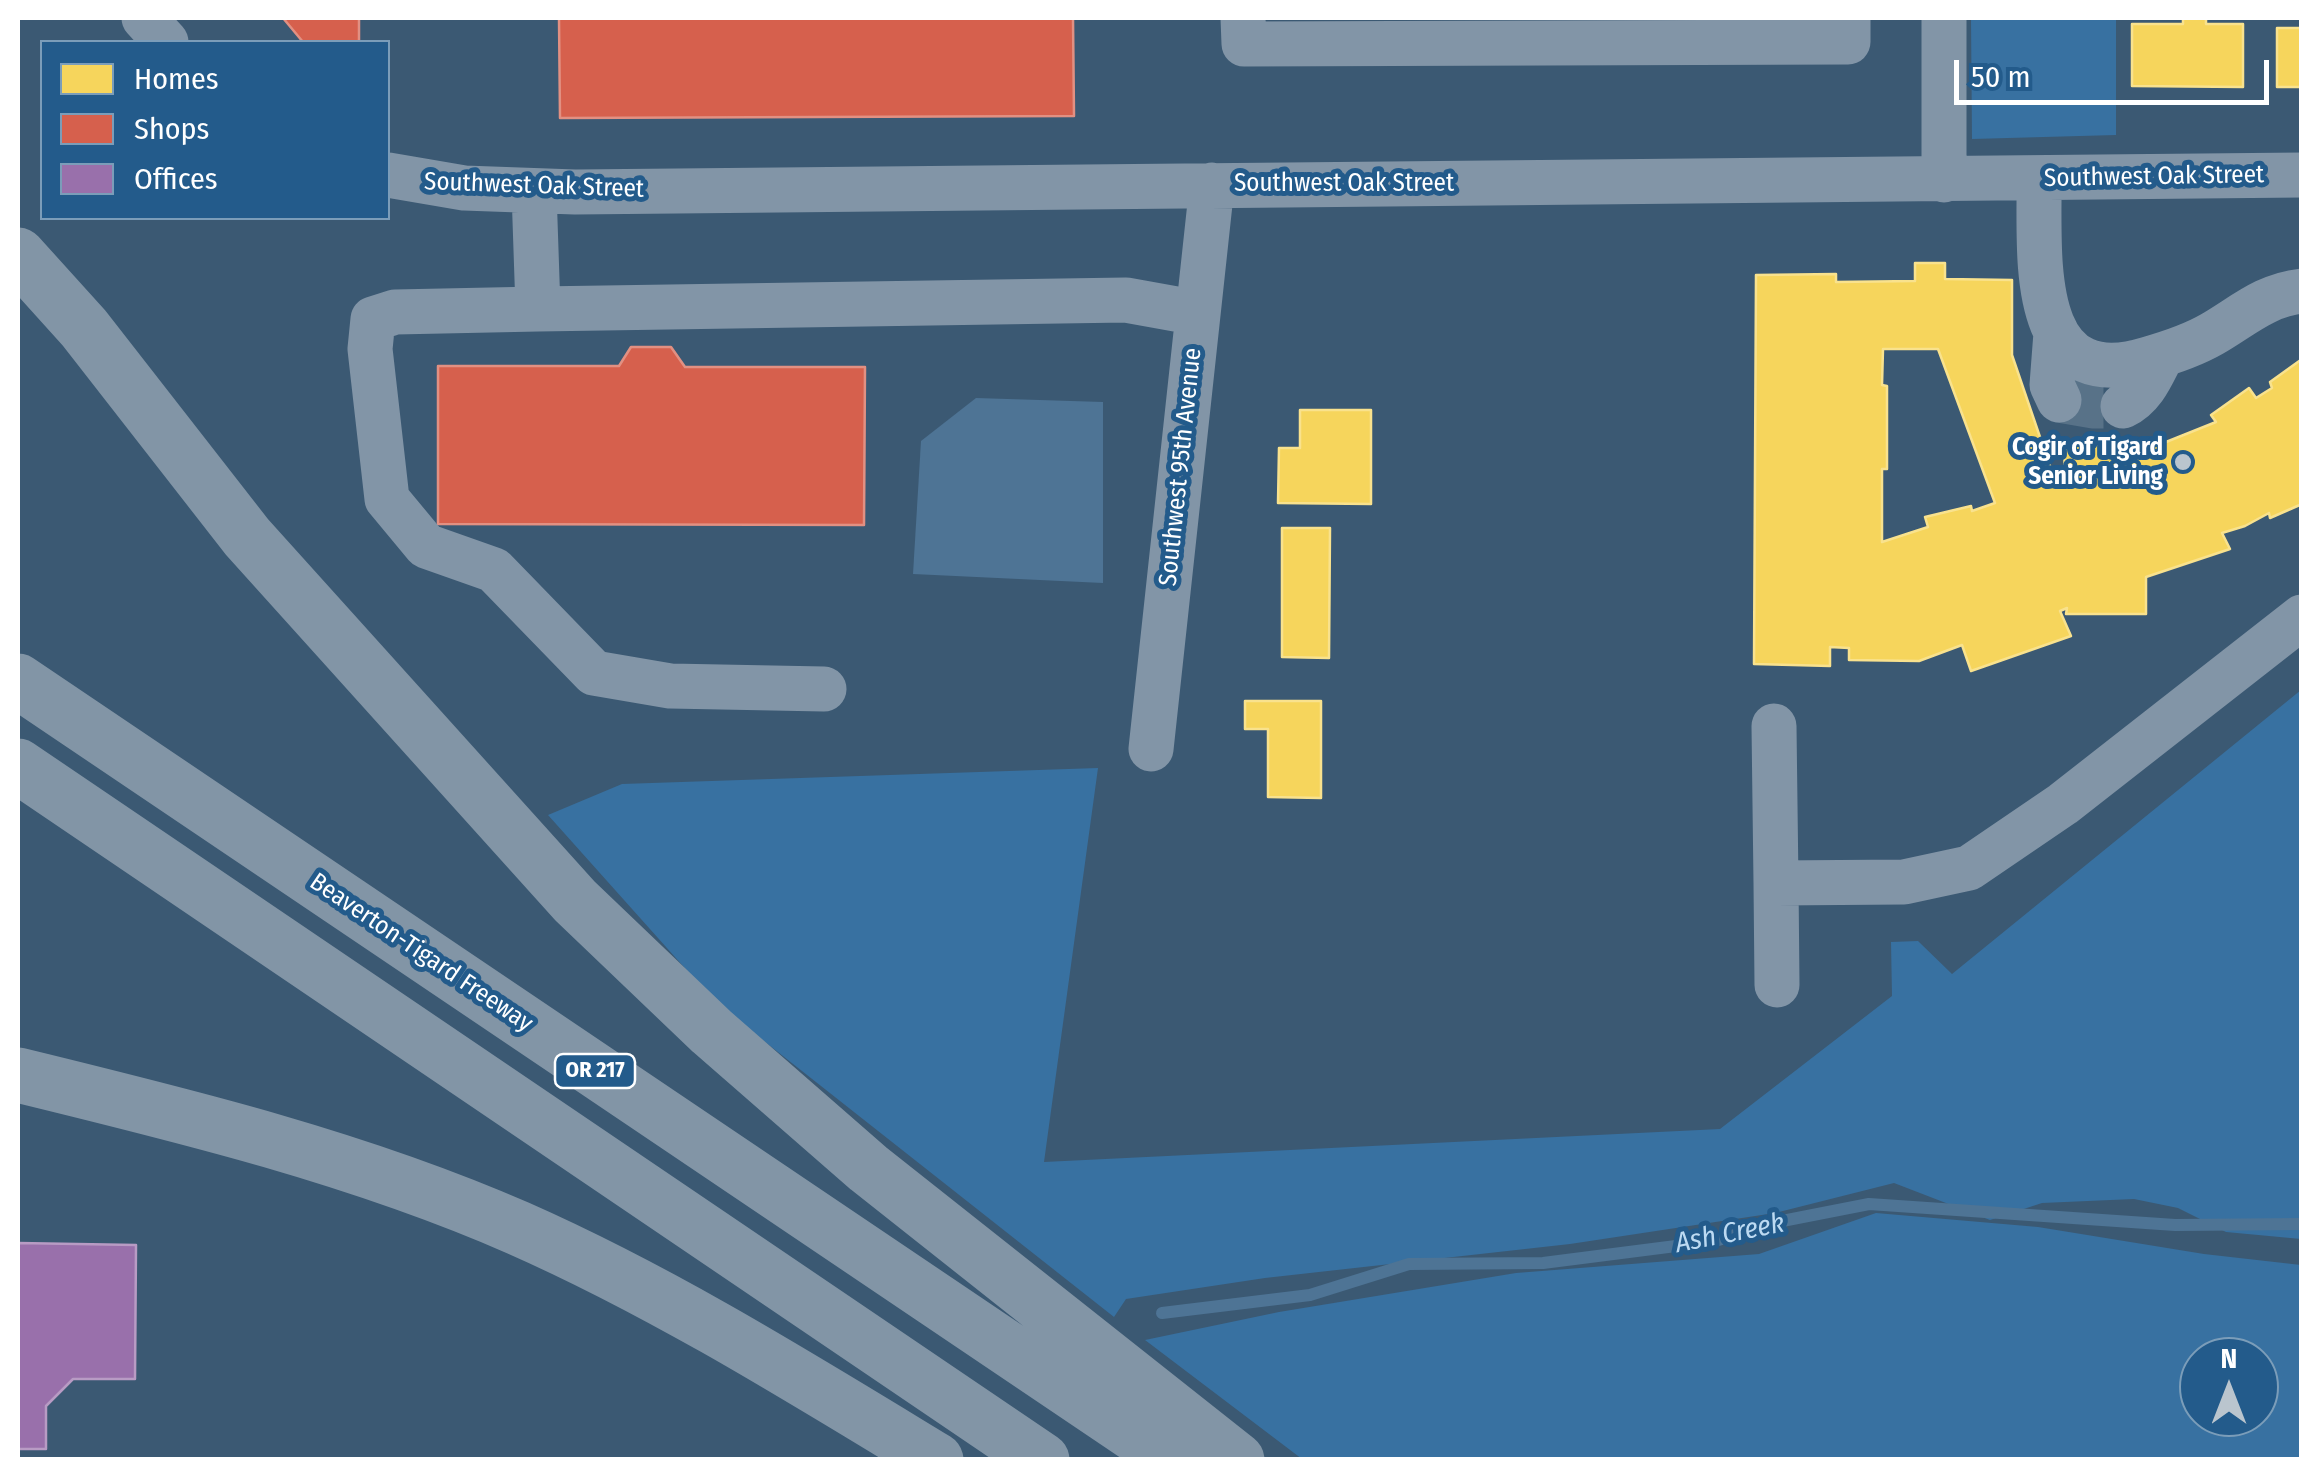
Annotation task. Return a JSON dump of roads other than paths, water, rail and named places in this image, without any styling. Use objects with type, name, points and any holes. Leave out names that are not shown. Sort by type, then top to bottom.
[{"type":"highway","points":[[18,254],[84,328],[247,537],[575,901],[711,1031],[868,1168],[1238,1460]]},
{"type":"highway","name":"Beaverton-Tigard Freeway","points":[[18,681],[1174,1460]]},
{"type":"highway","name":"OR 217","points":[[18,766],[1042,1460]]},
{"type":"highway","points":[[18,1075],[271,1141],[374,1174],[518,1228],[664,1300],[936,1460]]},
{"type":"street","points":[[144,18],[164,40]]},
{"type":"street","points":[[1243,18],[1244,44],[1264,44],[1848,42],[1848,18]]},
{"type":"street","points":[[1944,18],[1944,180]]},
{"type":"street","name":"Southwest Oak Street","points":[[390,175],[464,188],[534,191],[2302,175]]},
{"type":"street","points":[[2039,179],[2041,274],[2056,333],[2065,349],[2087,364],[2116,366],[2162,355],[2210,335],[2265,301],[2302,291]]},
{"type":"street","name":"Southwest 95th Avenue","points":[[1151,749],[1212,184]]},
{"type":"street","points":[[534,191],[538,310]]},
{"type":"street","points":[[824,689],[670,686],[594,673],[494,570],[426,546],[387,499],[370,349],[373,318],[394,312],[1126,300],[1198,313]]},
{"type":"street","points":[[2056,333],[2052,386],[2059,400]]},
{"type":"street","points":[[2123,406],[2145,387],[2162,355]]},
{"type":"street","points":[[1776,884],[1904,882],[1968,868],[2063,804],[2302,617]]},
{"type":"street","points":[[1774,726],[1776,985]]},
{"type":"waterway","name":"Ash Creek","points":[[1162,1313],[1310,1295],[1409,1264],[1543,1263],[1715,1241],[1772,1223],[1869,1204],[2175,1225],[2302,1224]]},
{"type":"tunnel","points":[[2059,400],[2123,406]]},
{"type":"place","name":"Cogir of Tigard Senior Living","points":[[2183,462]]}]
